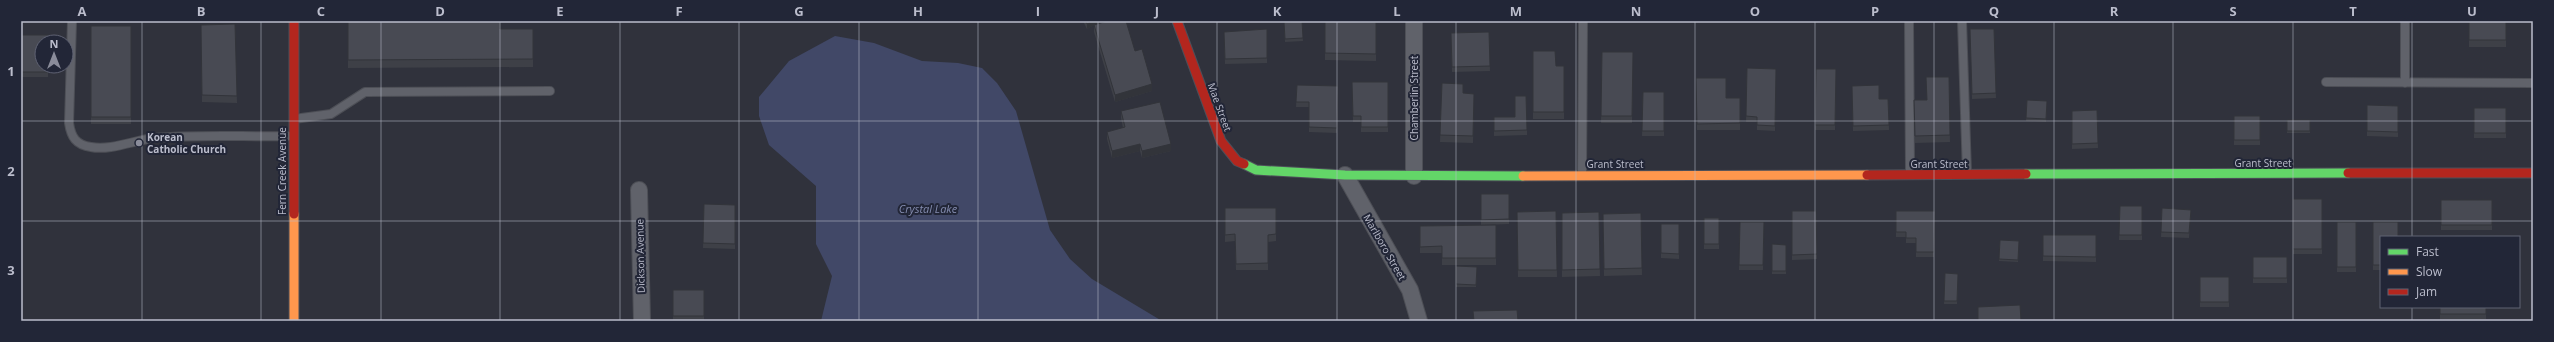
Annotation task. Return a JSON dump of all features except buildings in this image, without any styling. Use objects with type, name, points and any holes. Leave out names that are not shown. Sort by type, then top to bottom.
[{"type":"street","name":"Fern Creek Avenue","points":[[294,21],[294,321]]},
{"type":"street","name":"Mae Street","points":[[1177,21],[1221,141],[1237,160],[1256,170],[1345,175]]},
{"type":"street","name":"Chamberlin Street","points":[[1414,21],[1414,176]]},
{"type":"street","name":"Grant Street","points":[[1345,175],[2533,173]]},
{"type":"street","name":"Marlboro Street","points":[[1345,175],[1410,290],[1419,321]]},
{"type":"street","name":"Dickson Avenue","points":[[639,190],[642,321]]},
{"type":"lane","points":[[72,21],[69,123],[71,134],[77,143],[98,148],[154,138],[187,136],[293,136]]},
{"type":"lane","points":[[1908,21],[1910,175]]},
{"type":"lane","points":[[1962,21],[1967,174]]},
{"type":"lane","points":[[2405,21],[2405,83]]},
{"type":"lane","points":[[1582,175],[1583,22]]},
{"type":"lane","points":[[2326,82],[2533,83]]},
{"type":"lane","points":[[293,119],[331,114],[365,92],[550,90]]},
{"type":"water","name":"Crystal Lake","points":[[835,36],[874,43],[922,61],[958,63],[982,68],[997,83],[1016,111],[1050,230],[1070,259],[1092,279],[1162,321],[821,321],[832,276],[816,244],[816,186],[769,145],[759,116],[759,97],[789,61]]},
{"type":"traffic: fast","points":[[1244,164],[1256,170],[1345,175],[1523,176]]},
{"type":"traffic: fast","points":[[2026,174],[2348,173]]},
{"type":"traffic: slow","points":[[1523,176],[1867,175]]},
{"type":"traffic: slow","points":[[294,214],[294,321]]},
{"type":"traffic: jam","points":[[294,21],[294,214]]},
{"type":"traffic: jam","points":[[1177,21],[1221,141],[1237,161],[1244,164]]},
{"type":"traffic: jam","points":[[2348,173],[2533,173]]},
{"type":"traffic: jam","points":[[1867,175],[2026,174]]},
{"type":"place","name":"Korean Catholic Church","points":[[139,143]]}]
